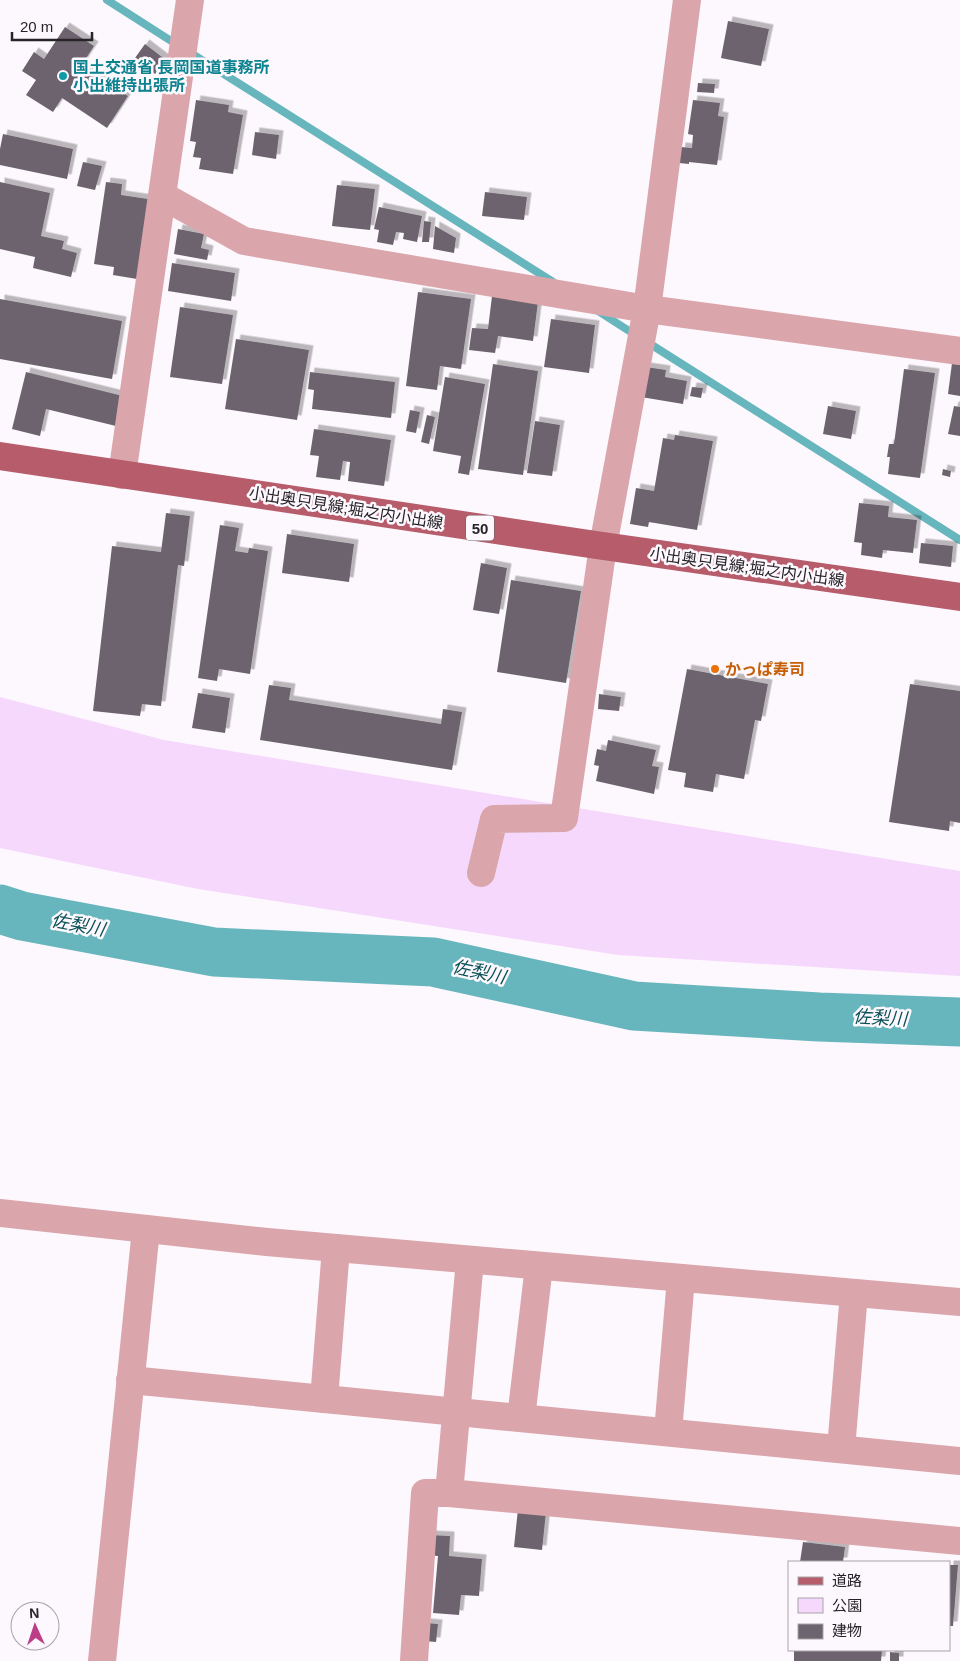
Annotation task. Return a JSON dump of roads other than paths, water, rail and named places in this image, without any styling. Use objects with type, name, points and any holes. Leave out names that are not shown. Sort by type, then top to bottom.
[{"type":"main road","name":"小出奥只見線;堀之内小出線","points":[[0,456],[960,597]]},
{"type":"street","points":[[122,475],[190,0]]},
{"type":"street","points":[[482,873],[494,818],[564,818],[603,546],[647,309],[687,0]]},
{"type":"street","points":[[163,196],[244,241],[647,309],[960,351]]},
{"type":"street","points":[[0,1213],[336,1248],[960,1302]]},
{"type":"street","points":[[102,1661],[146,1229]]},
{"type":"street","points":[[324,1399],[336,1248]]},
{"type":"street","points":[[449,1493],[470,1260]]},
{"type":"street","points":[[521,1418],[538,1266]]},
{"type":"street","points":[[668,1432],[681,1278]]},
{"type":"street","points":[[841,1449],[854,1293]]},
{"type":"street","points":[[130,1380],[960,1461]]},
{"type":"street","points":[[414,1661],[425,1493],[449,1493],[960,1541]]},
{"type":"waterway","points":[[107,0],[179,46]]},
{"type":"waterway","points":[[189,52],[553,282]]},
{"type":"waterway","points":[[598,311],[637,336]]},
{"type":"waterway","points":[[647,342],[960,540]]},
{"type":"waterway","name":"佐梨川","points":[[0,909],[22,916],[214,952],[433,962],[634,1006],[819,1017],[960,1022]]},
{"type":"place","name":"国土交通省 長岡国道事務所 小出維持出張所","points":[[63,76]]},
{"type":"place","name":"かっぱ寿司","points":[[715,669]]}]
